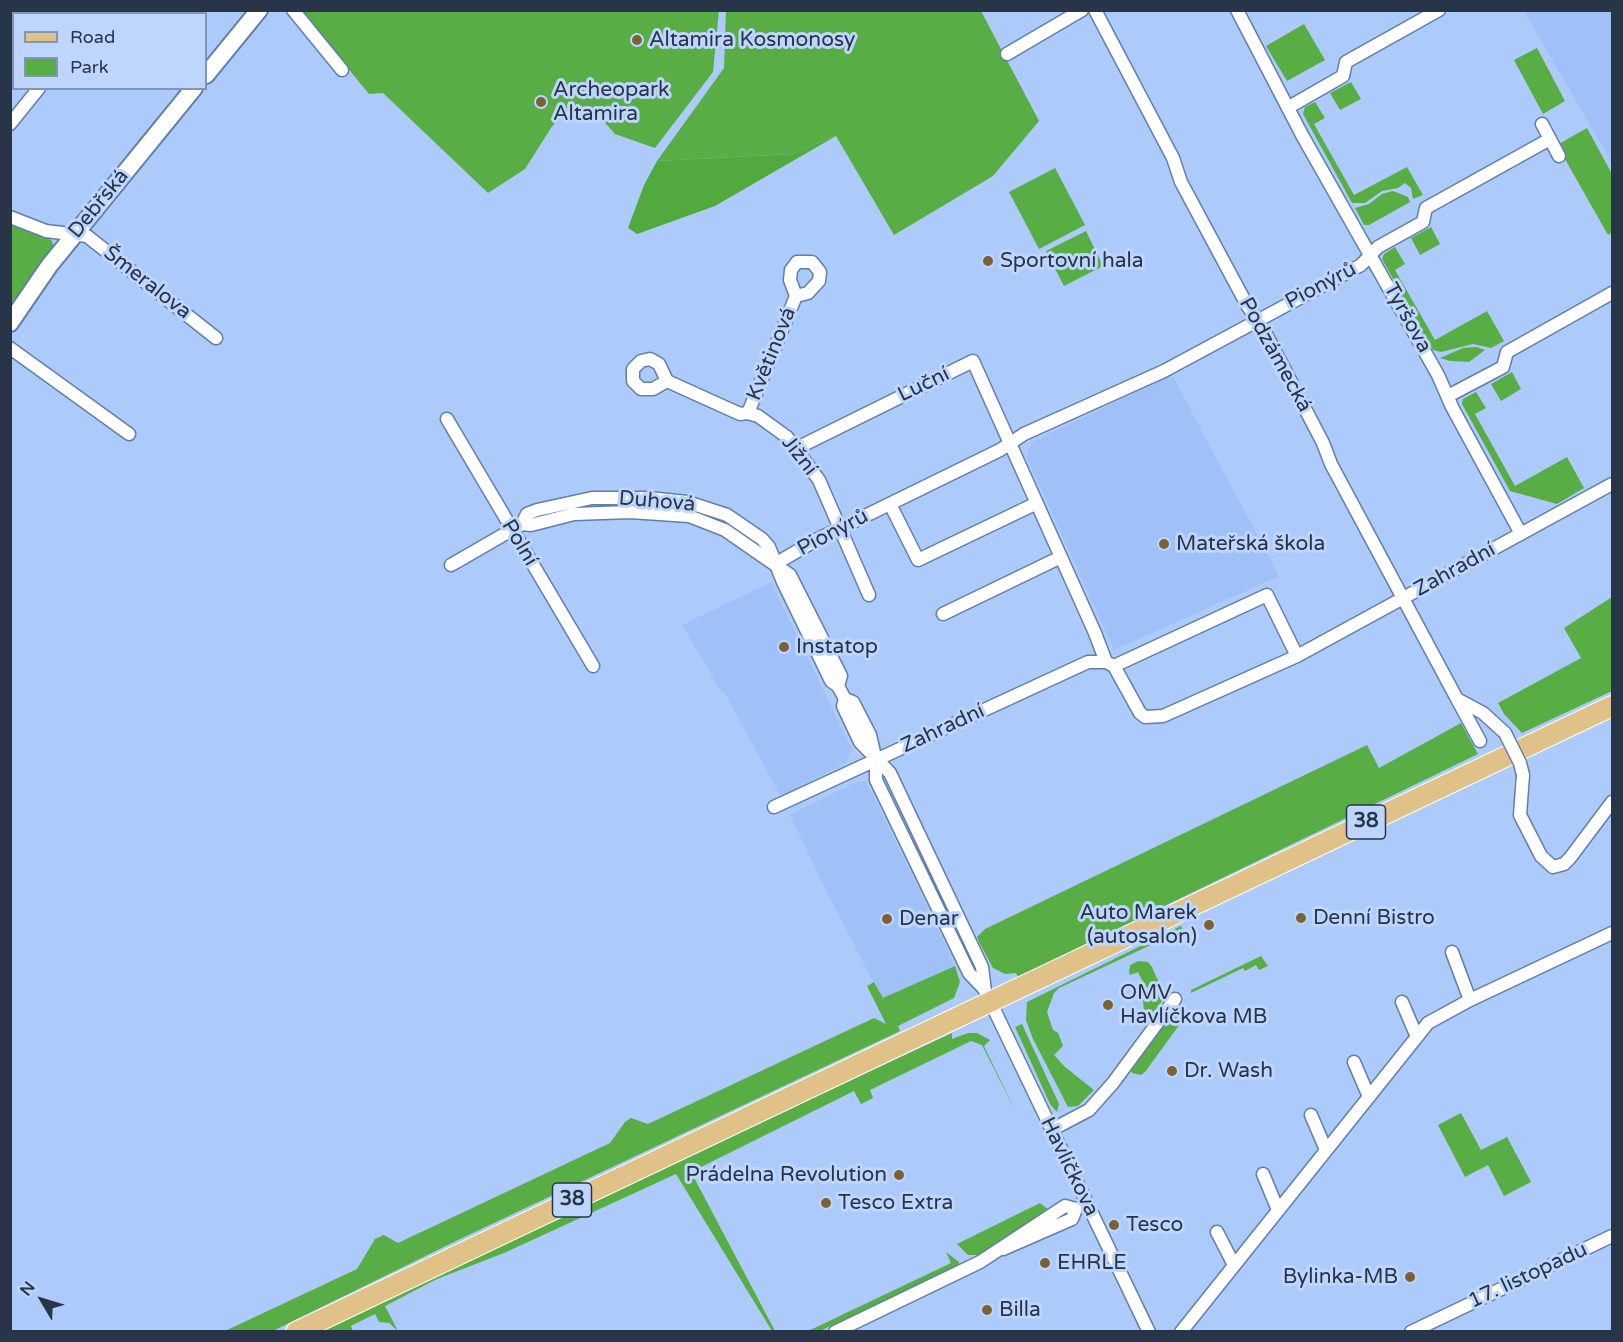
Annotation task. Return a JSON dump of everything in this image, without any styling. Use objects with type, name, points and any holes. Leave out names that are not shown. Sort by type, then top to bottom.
[{"type":"main road","points":[[207,74],[259,10]]},
{"type":"main road","name":"Debřská","points":[[10,323],[33,288],[74,235],[192,90]]},
{"type":"main road","name":"38","points":[[296,1332],[988,996],[1612,706]]},
{"type":"street","points":[[293,10],[342,70]]},
{"type":"street","points":[[1007,54],[1082,10]]},
{"type":"street","name":"Podzámecká","points":[[1095,10],[1173,158],[1181,182],[1323,443],[1331,464],[1480,741]]},
{"type":"street","name":"Tyršova","points":[[1237,10],[1289,106],[1302,135],[1448,396],[1521,534]]},
{"type":"street","points":[[1289,106],[1343,76],[1346,62],[1439,10]]},
{"type":"street","points":[[10,124],[37,90]]},
{"type":"street","points":[[1542,124],[1559,156]]},
{"type":"street","name":"Pionýrů","points":[[777,563],[841,528],[1011,443],[1140,380],[1164,371],[1361,266],[1378,247],[1423,222],[1426,208],[1550,139]]},
{"type":"street","name":"Šmeralova","points":[[10,217],[46,231],[87,236],[216,338]]},
{"type":"street","points":[[1448,396],[1503,367],[1506,352],[1612,293]]},
{"type":"street","name":"Květinová","points":[[748,413],[796,296]]},
{"type":"street","points":[[10,348],[129,434]]},
{"type":"street","name":"Luční","points":[[795,449],[972,361],[1011,443]]},
{"type":"street","name":"Jižní","points":[[667,381],[740,414],[748,413],[771,423],[787,437],[819,480],[869,595]]},
{"type":"street","name":"Polní","points":[[447,419],[593,666]]},
{"type":"street","points":[[1011,443],[1110,664]]},
{"type":"street","name":"Zahradní","points":[[1110,664],[1133,706],[1145,717],[1163,716],[1297,656],[1612,484]]},
{"type":"street","points":[[592,498],[593,512]]},
{"type":"street","name":"Duhová","points":[[451,565],[522,524],[527,514],[592,498],[648,498],[704,506],[727,515],[762,539],[805,614],[831,681],[838,687],[845,699],[853,702],[870,735],[876,761],[890,773],[897,787],[982,967],[988,996]]},
{"type":"street","name":"Pionýrů","points":[[890,504],[918,560],[1037,503]]},
{"type":"street","name":"Duhová","points":[[522,524],[531,525],[562,516],[593,512],[689,516],[725,530],[777,563]]},
{"type":"street","points":[[942,614],[1061,557]]},
{"type":"street","name":"Zahradní","points":[[774,807],[1069,669],[1088,662],[1110,664],[1267,595],[1297,656]]},
{"type":"street","points":[[1457,699],[1483,713],[1505,733],[1520,763],[1523,775],[1520,815],[1541,856],[1553,867],[1564,864],[1570,858],[1612,802]]},
{"type":"street","points":[[1181,1332],[1428,1023],[1470,1000],[1612,933]]},
{"type":"street","points":[[1452,952],[1470,1000]]},
{"type":"street","name":"Havlíčkova","points":[[988,996],[1149,1332]]},
{"type":"street","points":[[1051,1130],[1089,1110],[1113,1083],[1175,999]]},
{"type":"street","points":[[1402,1002],[1417,1037]]},
{"type":"street","points":[[1354,1062],[1369,1097]]},
{"type":"street","points":[[1311,1115],[1326,1150]]},
{"type":"street","points":[[1263,1174],[1278,1210]]},
{"type":"street","points":[[835,1332],[1003,1249],[1072,1219],[1076,1209],[1065,1206],[1003,1249]]},
{"type":"street","points":[[1217,1232],[1234,1265]]},
{"type":"street","name":"17. listopadu","points":[[1411,1332],[1612,1236]]},
{"type":"shaded area","points":[[1524,11],[1612,11],[1612,163],[1543,44]]},
{"type":"shaded area","name":"Mateřská škola","points":[[1172,375],[1279,576],[1114,650],[1027,458],[1028,450],[1034,441]]},
{"type":"shaded area","points":[[771,582],[852,750],[845,763],[781,797],[725,693],[722,693],[682,625]]},
{"type":"shaded area","name":"Denar","points":[[859,781],[866,781],[947,947],[960,982],[897,1027],[826,891],[790,815]]},
{"type":"green space","name":"Archeopark Altamira","points":[[719,10],[713,72],[655,148],[615,134],[600,117],[572,110],[560,117],[551,128],[525,169],[488,193],[383,93],[369,94],[301,11]]},
{"type":"green space","points":[[726,11],[981,11],[1039,121],[993,176],[894,235],[836,136],[792,154],[657,161],[724,68]]},
{"type":"green space","points":[[1304,24],[1325,60],[1287,81],[1266,46]]},
{"type":"green space","points":[[1537,48],[1565,101],[1543,114],[1514,60]]},
{"type":"green space","points":[[1351,82],[1361,99],[1340,110],[1330,93]]},
{"type":"green space","points":[[1315,102],[1325,118],[1314,124],[1354,195],[1407,167],[1423,195],[1413,199],[1411,188],[1405,183],[1398,188],[1382,191],[1365,203],[1352,203],[1303,114],[1305,107]]},
{"type":"green space","points":[[1587,128],[1612,174],[1612,232],[1608,235],[1557,145]]},
{"type":"green space","points":[[836,136],[715,206],[637,234],[628,228],[644,185],[657,161],[792,154]]},
{"type":"green space","points":[[1055,168],[1085,225],[1039,249],[1009,192]]},
{"type":"green space","points":[[1393,191],[1408,197],[1410,202],[1369,225],[1364,225],[1355,208],[1369,204],[1382,194]]},
{"type":"green space","points":[[11,222],[45,235],[52,241],[54,248],[11,312]]},
{"type":"green space","points":[[1431,227],[1440,244],[1420,255],[1411,238]]},
{"type":"green space","points":[[1086,231],[1103,266],[1064,286],[1046,251]]},
{"type":"green space","points":[[1395,247],[1405,264],[1395,270],[1435,340],[1487,311],[1504,341],[1491,348],[1473,344],[1441,352],[1433,350],[1382,259],[1384,254]]},
{"type":"green space","points":[[1477,347],[1485,350],[1469,362],[1440,358],[1463,348]]},
{"type":"green space","points":[[1512,372],[1521,389],[1501,401],[1491,384]]},
{"type":"green space","points":[[1476,392],[1486,408],[1475,414],[1515,486],[1567,457],[1584,488],[1557,504],[1510,491],[1462,404],[1463,399]]},
{"type":"green space","points":[[1612,597],[1612,691],[1522,733],[1504,714],[1498,703],[1581,658],[1564,628]]},
{"type":"green space","points":[[1461,723],[1478,754],[1018,977],[1016,973],[1005,974],[993,968],[979,942],[977,937],[985,929],[1367,745],[1379,768]]},
{"type":"green space","points":[[1181,926],[1183,930],[1059,988],[1054,993],[1047,1012],[1053,1030],[1058,1033],[1063,1046],[1054,1055],[1094,1090],[1078,1106],[1068,1107],[1033,1039],[1026,1020],[1027,1002]]},
{"type":"green space","points":[[1261,956],[1268,966],[1259,970],[1256,965],[1245,971],[1243,968],[1191,993],[1191,990]]},
{"type":"green space","points":[[1138,961],[1148,962],[1152,967],[1165,997],[1151,1016],[1137,1025],[1144,1011],[1143,1000],[1150,996],[1138,972],[1130,975],[1130,965]]},
{"type":"green space","points":[[955,966],[960,982],[954,998],[898,1026],[900,1031],[460,1239],[273,1331],[225,1331],[357,1269],[375,1239],[384,1235],[398,1243],[610,1143],[625,1122],[631,1118],[648,1124],[874,1018],[886,1024],[867,986],[874,982],[883,998]]},
{"type":"green space","points":[[1174,1009],[1185,1017],[1145,1072],[1141,1075],[1132,1073],[1130,1069]]},
{"type":"green space","points":[[1022,1024],[1059,1104],[1057,1112],[1050,1104],[1015,1027]]},
{"type":"green space","points":[[952,1033],[952,1039],[968,1033],[977,1033],[990,1040],[984,1046],[1016,1112],[982,1045],[971,1041],[870,1090],[873,1098],[861,1104],[854,1091],[691,1172],[775,1331],[772,1331],[676,1174],[504,1253],[437,1279],[385,1306],[398,1331],[389,1323],[379,1322],[375,1314],[351,1326],[353,1331],[318,1332],[467,1259]]},
{"type":"green space","points":[[1461,1113],[1481,1150],[1507,1137],[1531,1182],[1504,1196],[1488,1165],[1465,1177],[1438,1125]]},
{"type":"green space","points":[[1040,1203],[1049,1210],[980,1255],[968,1255],[957,1244]]},
{"type":"green space","points":[[946,1252],[959,1262],[958,1267],[820,1331],[806,1332],[951,1263]]},
{"type":"place","name":"Altamira Kosmonosy","points":[[637,40]]},
{"type":"place","name":"Archeopark Altamira","points":[[541,102]]},
{"type":"place","name":"Sportovní hala","points":[[988,261]]},
{"type":"place","name":"Mateřská škola","points":[[1164,544]]},
{"type":"place","name":"Instatop","points":[[784,647]]},
{"type":"place","name":"Denní Bistro","points":[[1301,918]]},
{"type":"place","name":"Denar","points":[[887,919]]},
{"type":"place","name":"Auto Marek (autosalon)","points":[[1209,925]]},
{"type":"place","name":"OMV Havlíčkova MB","points":[[1108,1005]]},
{"type":"place","name":"Dr. Wash","points":[[1172,1071]]},
{"type":"place","name":"Prádelna Revolution","points":[[899,1175]]},
{"type":"place","name":"Tesco Extra","points":[[826,1203]]},
{"type":"place","name":"Tesco","points":[[1114,1225]]},
{"type":"place","name":"EHRLE","points":[[1045,1263]]},
{"type":"place","name":"Bylinka-MB","points":[[1410,1277]]},
{"type":"place","name":"Billa","points":[[987,1310]]}]
